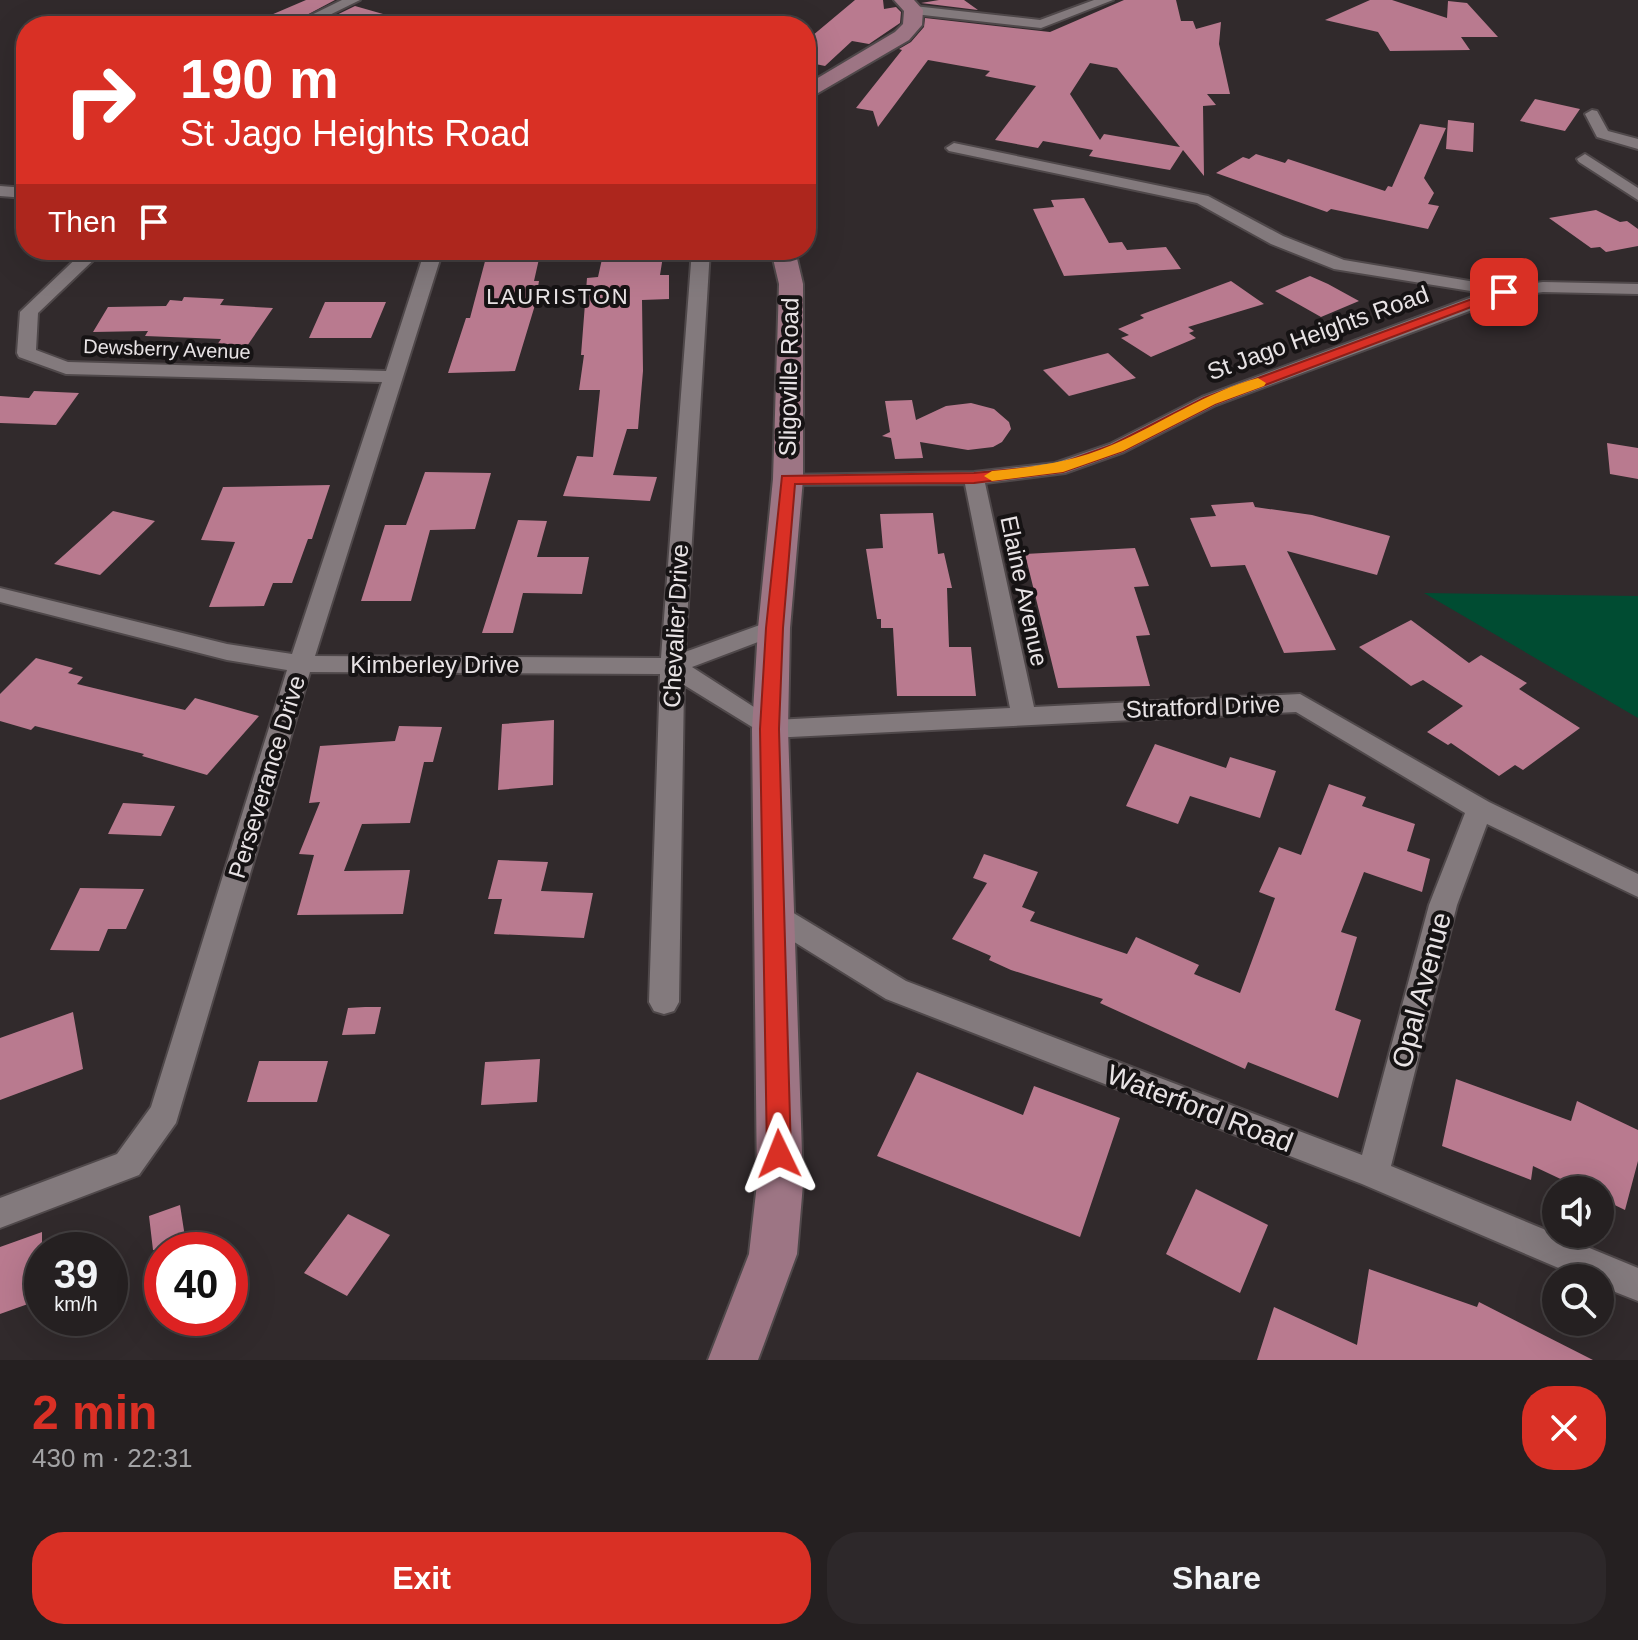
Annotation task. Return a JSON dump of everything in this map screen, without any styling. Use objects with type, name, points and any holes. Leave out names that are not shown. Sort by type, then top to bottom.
[{"type":"street","points":[[318,16],[353,0]]},
{"type":"street","points":[[816,88],[902,36],[912,25],[908,5],[1041,24],[1106,0]]},
{"type":"street","points":[[1592,114],[1595,128],[1600,133],[1638,144]]},
{"type":"street","points":[[954,148],[1202,199],[1277,240],[1340,265],[1504,292]]},
{"type":"street","points":[[1585,159],[1638,195]]},
{"type":"street","name":"Dewsberry Avenue","points":[[84,260],[29,312],[26,353],[66,368],[393,377]]},
{"type":"street","name":"Perseverance Drive","points":[[0,1213],[128,1165],[165,1113],[301,664],[431,260]]},
{"type":"street","name":"Chevalier Drive","points":[[664,1002],[672,666],[700,260]]},
{"type":"street","name":"Sligoville Road","points":[[733,1360],[773,1254],[780,1184],[770,729],[774,628],[788,479],[791,284],[785,260]]},
{"type":"street","name":"St Jago Heights Road","points":[[788,479],[974,478],[1058,469],[1117,448],[1209,401],[1504,292],[1543,287],[1638,289]]},
{"type":"street","name":"Elaine Avenue","points":[[974,478],[1023,714]]},
{"type":"street","name":"Kimberley Drive","points":[[0,595],[227,652],[301,664],[672,666],[774,628]]},
{"type":"street","points":[[672,666],[770,729]]},
{"type":"street","name":"Stratford Drive","points":[[770,729],[1023,714],[1300,703],[1480,809],[1638,886]]},
{"type":"street","name":"Opal Avenue","points":[[1373,1174],[1443,905],[1480,809]]},
{"type":"street","name":"Waterford Road","points":[[772,914],[896,990],[1373,1174],[1638,1285]]},
{"type":"green space","points":[[1424,593],[1638,596],[1638,718]]},
{"type":"building","points":[[306,0],[335,0],[305,16],[268,16]]},
{"type":"building","points":[[855,0],[883,0],[884,9],[896,7],[901,12],[900,23],[869,44],[852,41],[825,66],[816,64],[816,33]]},
{"type":"building","points":[[964,0],[978,10],[921,3]]},
{"type":"building","points":[[1124,0],[1176,0],[1181,21],[1193,21],[1196,29],[1221,22],[1219,44],[1230,94],[1207,94],[1216,105],[1203,106],[1204,176],[1183,150],[1170,170],[1089,156],[1093,150],[1043,141],[1038,148],[995,140],[1036,86],[985,76],[990,71],[928,60],[878,127],[873,111],[856,108],[902,50],[899,49],[911,42],[924,27],[925,18],[1050,32]],"holes":[[[1090,63],[1117,68],[1180,147],[1104,134],[1100,140],[1070,94]]]},
{"type":"building","points":[[1370,0],[1392,0],[1447,18],[1448,1],[1467,3],[1498,37],[1461,37],[1470,50],[1390,51],[1378,32],[1325,20]]},
{"type":"building","points":[[355,6],[383,14],[375,16],[334,16]]},
{"type":"building","points":[[1535,99],[1580,109],[1565,131],[1520,121]]},
{"type":"building","points":[[1448,120],[1474,123],[1473,152],[1446,149]]},
{"type":"building","points":[[1420,124],[1446,128],[1424,178],[1434,193],[1428,204],[1439,206],[1428,229],[1331,209],[1327,212],[1216,173],[1243,157],[1249,159],[1256,154],[1285,163],[1288,159],[1385,191],[1388,186],[1392,187]]},
{"type":"building","points":[[1084,198],[1109,243],[1122,242],[1127,250],[1166,247],[1181,269],[1064,276],[1033,209],[1054,207],[1051,200]]},
{"type":"building","points":[[1596,210],[1620,222],[1627,221],[1638,229],[1638,246],[1606,252],[1600,247],[1591,248],[1549,218]]},
{"type":"building","points":[[485,260],[539,260],[534,281],[539,281],[535,305],[515,371],[448,373],[466,318],[470,318]]},
{"type":"building","points":[[602,260],[662,260],[660,275],[669,275],[669,299],[642,300],[643,371],[638,429],[627,429],[613,475],[657,477],[650,501],[563,496],[577,456],[593,457],[600,390],[579,390],[584,355],[581,355],[587,278],[598,277]]},
{"type":"building","points":[[1310,276],[1359,301],[1321,317],[1275,291]]},
{"type":"building","points":[[1231,281],[1264,304],[1188,327],[1194,331],[1189,333],[1196,338],[1151,357],[1121,338],[1129,335],[1118,329],[1144,318],[1140,315]]},
{"type":"building","points":[[184,297],[224,299],[220,305],[273,308],[245,349],[215,348],[221,339],[145,336],[148,331],[93,332],[108,307],[166,306],[170,300],[182,301]]},
{"type":"building","points":[[325,302],[386,302],[371,338],[309,338]]},
{"type":"building","points":[[1108,353],[1136,378],[1069,396],[1043,370]]},
{"type":"building","points":[[34,391],[79,393],[56,425],[0,423],[0,396],[29,398]]},
{"type":"building","points":[[912,400],[916,420],[946,406],[971,403],[994,409],[1009,422],[1011,429],[1002,442],[993,447],[968,450],[920,442],[923,458],[895,459],[891,438],[882,436],[890,432],[885,401]]},
{"type":"building","points":[[1607,443],[1638,448],[1638,479],[1610,474]]},
{"type":"building","points":[[425,472],[491,473],[475,529],[430,530],[411,601],[361,601],[385,525],[406,525]]},
{"type":"building","points":[[330,485],[312,539],[308,539],[292,583],[273,583],[264,606],[209,607],[235,542],[201,540],[223,487]]},
{"type":"building","points":[[1253,502],[1255,507],[1312,515],[1390,536],[1377,575],[1287,551],[1336,650],[1284,653],[1245,565],[1211,567],[1190,518],[1216,516],[1211,505]]},
{"type":"building","points":[[113,511],[155,521],[100,575],[54,564]]},
{"type":"building","points":[[933,513],[938,554],[944,553],[952,588],[947,588],[949,647],[971,647],[976,696],[897,696],[893,628],[881,628],[881,619],[877,619],[866,549],[883,548],[880,514]]},
{"type":"building","points":[[518,520],[547,521],[537,557],[589,557],[582,594],[523,593],[513,633],[482,633]]},
{"type":"building","points":[[1135,548],[1149,586],[1134,587],[1150,635],[1136,636],[1150,686],[1058,688],[1025,554]]},
{"type":"building","points":[[1411,620],[1469,663],[1481,655],[1527,683],[1519,689],[1580,728],[1523,770],[1515,765],[1499,776],[1451,743],[1448,745],[1427,732],[1463,706],[1423,680],[1411,686],[1359,647]]},
{"type":"building","points":[[36,658],[73,668],[68,673],[83,677],[77,684],[185,710],[195,698],[259,716],[207,775],[142,756],[144,754],[35,726],[31,730],[0,721],[0,694]]},
{"type":"building","points":[[554,720],[553,785],[498,790],[502,724]]},
{"type":"building","points":[[399,726],[442,727],[433,762],[424,762],[410,823],[362,824],[344,871],[410,870],[403,914],[297,915],[314,855],[299,854],[320,802],[309,803],[320,746],[395,741]]},
{"type":"building","points":[[1155,744],[1226,768],[1230,757],[1276,771],[1260,818],[1190,796],[1178,824],[1126,806]]},
{"type":"building","points":[[1329,784],[1366,797],[1362,806],[1415,824],[1407,851],[1430,859],[1422,892],[1364,872],[1341,932],[1357,937],[1335,1010],[1361,1020],[1338,1098],[1248,1062],[1245,1069],[1100,1003],[1103,999],[1011,970],[989,960],[991,956],[952,939],[987,883],[973,878],[984,854],[1038,872],[1022,907],[1035,912],[1030,921],[1127,954],[1136,937],[1199,965],[1194,974],[1240,993],[1275,898],[1259,892],[1279,847],[1301,855]]},
{"type":"building","points":[[123,803],[175,806],[161,836],[108,834]]},
{"type":"building","points":[[498,860],[548,862],[541,891],[593,893],[584,938],[494,934],[502,899],[488,899]]},
{"type":"building","points":[[80,888],[144,889],[126,929],[108,929],[99,951],[50,950]]},
{"type":"building","points":[[381,1007],[375,1034],[342,1035],[348,1008]]},
{"type":"building","points":[[73,1012],[83,1069],[0,1100],[0,1038]]},
{"type":"building","points":[[540,1059],[537,1102],[481,1105],[485,1062]]},
{"type":"building","points":[[259,1061],[328,1061],[317,1102],[247,1102]]},
{"type":"building","points":[[917,1072],[1023,1115],[1034,1086],[1120,1118],[1080,1237],[877,1156]]},
{"type":"building","points":[[1456,1079],[1571,1121],[1577,1101],[1638,1130],[1638,1161],[1625,1210],[1614,1205],[1614,1176],[1554,1176],[1533,1166],[1531,1180],[1442,1146]]},
{"type":"building","points":[[1196,1189],[1268,1225],[1240,1293],[1166,1254]]},
{"type":"building","points":[[180,1205],[184,1232],[151,1232],[149,1216]]},
{"type":"building","points":[[348,1214],[390,1235],[347,1296],[304,1273]]},
{"type":"building","points":[[24,1238],[24,1305],[0,1314],[0,1247]]},
{"type":"building","points":[[1369,1269],[1477,1307],[1479,1302],[1593,1360],[1257,1360],[1274,1307],[1357,1345]]},
{"type":"slow traffic","points":[[992,476],[1058,469],[1088,459],[1117,448],[1209,401],[1258,383]]},
{"type":"district","name":"LAURISTON","points":[[558,296]]},
{"type":"route","points":[[779,1154],[770,729],[774,628],[788,479],[974,478],[1058,469],[1117,448],[1209,401],[1504,292]]}]
